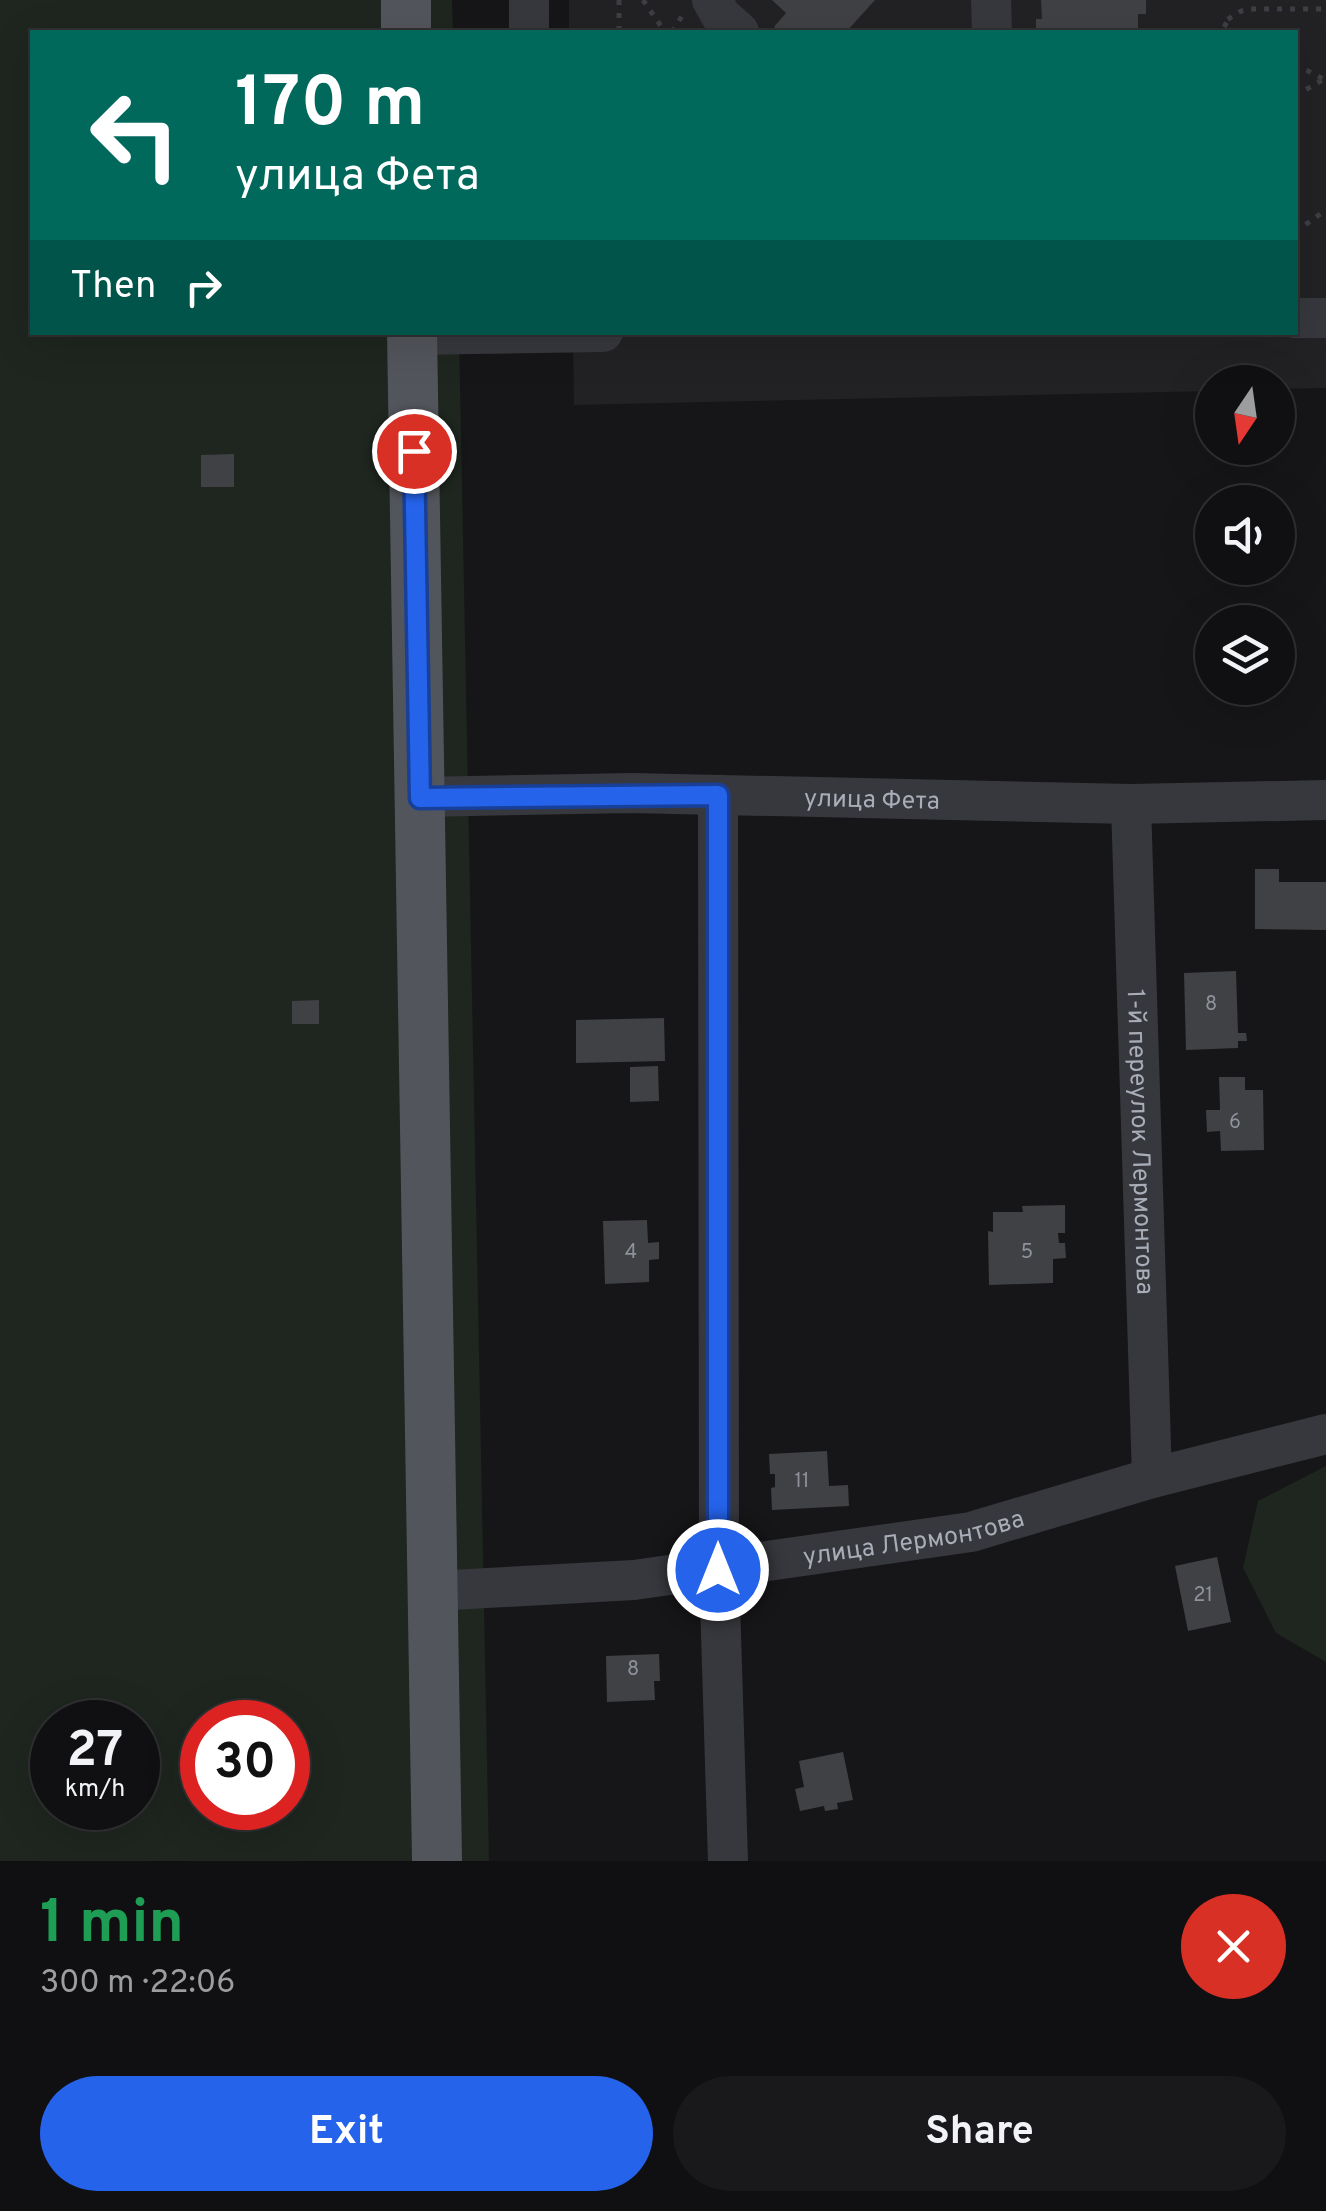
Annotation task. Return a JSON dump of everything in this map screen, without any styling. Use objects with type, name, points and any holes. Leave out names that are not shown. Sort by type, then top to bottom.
[{"type":"main road","points":[[406,0],[406,30]]},
{"type":"main road","points":[[412,335],[437,1861]]},
{"type":"street","points":[[529,0],[529,30]]},
{"type":"street","points":[[712,0],[721,16],[737,30]]},
{"type":"street","points":[[991,0],[992,30]]},
{"type":"street","points":[[1298,318],[1326,318]]},
{"type":"street","points":[[718,795],[718,1570],[728,1861]]},
{"type":"street","name":"улица Фета","points":[[420,798],[718,795],[1131,804],[1326,800]]},
{"type":"street","name":"1-й переулок Лермонтова","points":[[1131,804],[1152,1478]]},
{"type":"street","name":"улица Лермонтова","points":[[432,1590],[634,1580],[971,1532],[1152,1478],[1326,1434]]},
{"type":"path","points":[[619,0],[619,30]]},
{"type":"path","points":[[643,0],[664,30]]},
{"type":"path","points":[[1236,30],[1222,23],[1240,10],[1326,9]]},
{"type":"path","points":[[1298,66],[1325,79]]},
{"type":"path","points":[[1298,94],[1325,79]]},
{"type":"path","points":[[1298,230],[1326,210]]},
{"type":"shaded area","points":[[0,0],[452,0],[453,30],[30,30],[30,335],[459,335],[489,1861],[0,1861]]},
{"type":"shaded area","points":[[569,0],[1326,0],[1326,388],[1295,389],[1295,365],[1195,365],[1195,391],[574,405],[573,335],[1298,335],[1298,30],[569,30]]},
{"type":"shaded area","points":[[1326,1466],[1326,1662],[1276,1633],[1243,1568],[1258,1501]]},
{"type":"building","points":[[772,0],[875,0],[848,30],[777,30],[774,27],[786,13]]},
{"type":"building","points":[[1041,0],[1146,0],[1146,14],[1138,14],[1138,30],[1036,29],[1036,19],[1042,19]]},
{"type":"building","points":[[234,454],[234,487],[201,487],[201,455]]},
{"type":"building","points":[[1255,869],[1279,869],[1279,882],[1326,882],[1326,930],[1255,929]]},
{"type":"building","points":[[1236,971],[1238,1033],[1246,1033],[1247,1041],[1238,1041],[1238,1048],[1186,1050],[1184,973]]},
{"type":"building","points":[[319,1000],[319,1024],[292,1024],[292,1001]]},
{"type":"building","points":[[664,1018],[665,1061],[576,1063],[576,1020]]},
{"type":"building","points":[[658,1066],[659,1101],[630,1102],[630,1067]]},
{"type":"building","points":[[1219,1077],[1245,1077],[1245,1090],[1263,1090],[1264,1150],[1221,1151],[1220,1131],[1207,1132],[1206,1110],[1220,1110]]},
{"type":"building","points":[[1065,1205],[1065,1233],[1058,1233],[1059,1243],[1065,1243],[1066,1258],[1053,1259],[1053,1283],[989,1285],[988,1231],[993,1232],[993,1212],[1023,1212],[1022,1206]]},
{"type":"building","points":[[647,1220],[648,1243],[659,1242],[659,1259],[649,1260],[649,1282],[605,1284],[603,1221]]},
{"type":"building","points":[[827,1451],[829,1486],[848,1485],[849,1506],[772,1510],[775,1474],[770,1474],[769,1454]]},
{"type":"building","points":[[1217,1557],[1231,1622],[1188,1631],[1175,1566]]},
{"type":"building","points":[[659,1654],[660,1681],[654,1681],[655,1700],[607,1702],[606,1656]]},
{"type":"building","points":[[843,1752],[853,1800],[837,1803],[838,1809],[825,1811],[824,1806],[800,1811],[795,1789],[804,1787],[799,1761]]},
{"type":"route","points":[[414,451],[420,798],[718,795],[718,1570]]}]
